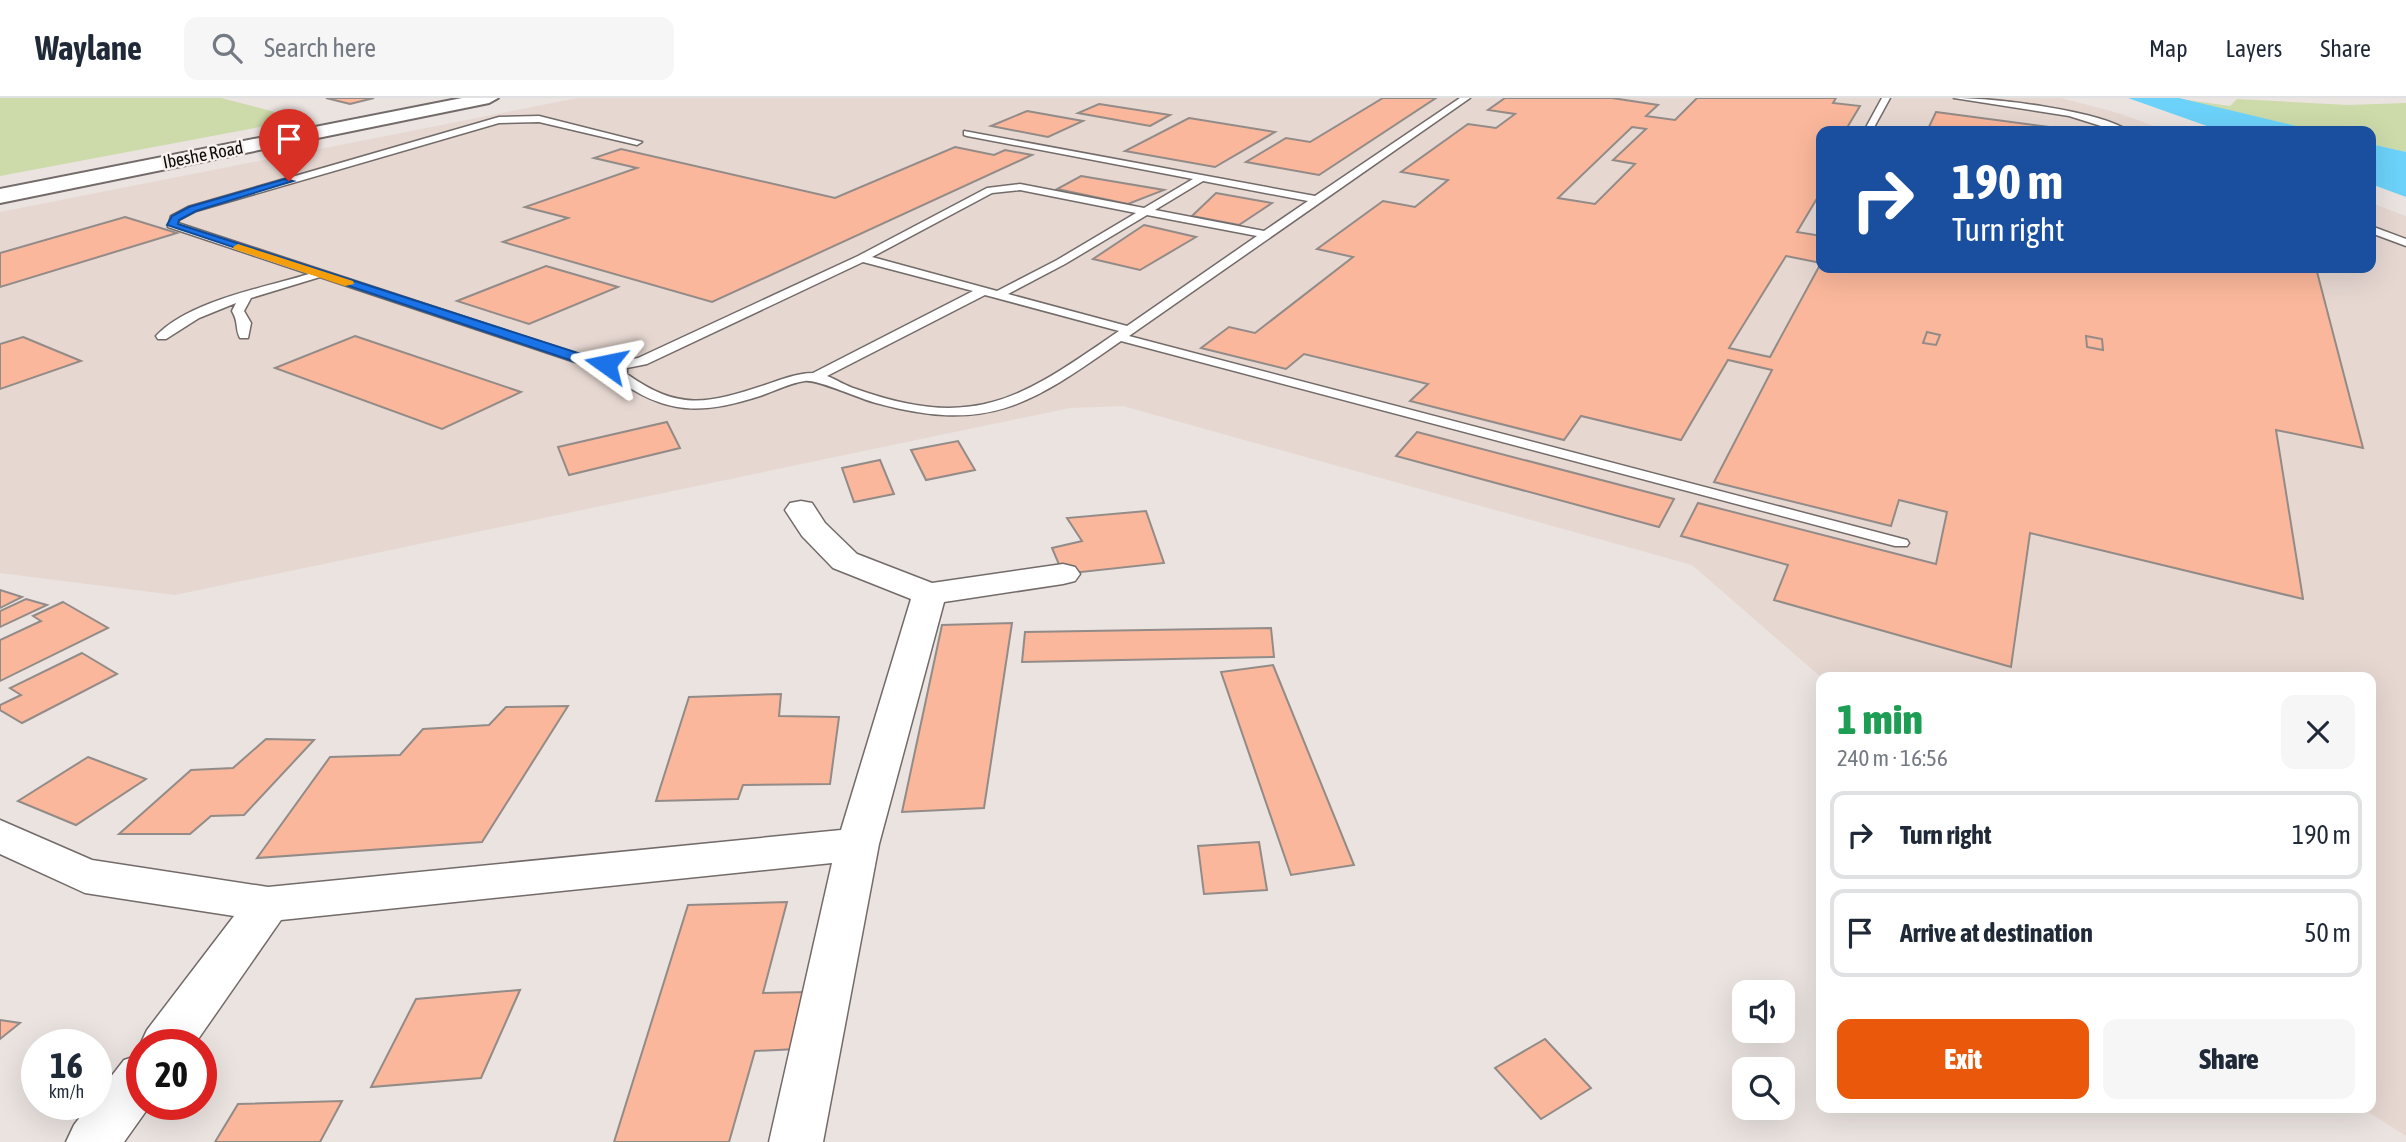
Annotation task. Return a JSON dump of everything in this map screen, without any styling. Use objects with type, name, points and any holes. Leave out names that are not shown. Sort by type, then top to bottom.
[{"type":"main road","name":"Ibeshe Road","points":[[0,188],[457,98]]},
{"type":"main road","name":"Ibeshe Road","points":[[0,196],[489,98]]},
{"type":"street","points":[[801,510],[813,529],[845,561],[929,594],[1063,573]]},
{"type":"street","points":[[796,1142],[858,844],[929,594]]},
{"type":"street","points":[[0,836],[85,876],[268,904],[858,844]]},
{"type":"street","points":[[177,1029],[268,904]]},
{"type":"street","points":[[93,1142],[126,1098]]},
{"type":"lane","points":[[817,376],[828,379],[840,388],[865,396],[934,411],[961,414],[1015,402],[1052,383],[1268,235],[1314,199],[1466,98]]},
{"type":"lane","points":[[1871,126],[1886,98]]},
{"type":"lane","points":[[1958,98],[2070,114],[2109,126]]},
{"type":"lane","points":[[637,142],[539,119],[499,120],[192,209],[175,218],[172,225],[592,363],[621,365],[642,361],[862,258],[990,190],[1003,187],[1020,187],[1268,235]]},
{"type":"lane","points":[[968,133],[1314,199]]},
{"type":"lane","points":[[999,294],[1061,262],[1201,178]]},
{"type":"lane","points":[[2376,231],[2406,243]]},
{"type":"lane","points":[[862,258],[999,294],[1124,334],[1901,543]]},
{"type":"lane","points":[[162,336],[174,325],[211,309],[319,274]]},
{"type":"lane","points":[[621,365],[620,375],[650,396],[679,406],[698,408],[817,376],[985,290]]},
{"type":"lane","points":[[244,335],[245,323],[238,311],[245,298]]},
{"type":"shaded area","points":[[578,98],[2061,98],[2154,126],[1816,126],[1816,273],[2376,273],[2376,205],[2406,216],[2406,1136],[2370,1113],[2376,1113],[2376,672],[1816,673],[1692,565],[1123,406],[1070,408],[175,595],[0,573],[0,212]]},
{"type":"green space","points":[[0,98],[221,98],[302,119],[0,176]]},
{"type":"green space","points":[[2180,99],[2230,106],[2237,99],[2348,105],[2406,103],[2406,152],[2376,145],[2376,126],[2296,126]]},
{"type":"water","points":[[2128,98],[2179,98],[2296,126],[2207,126]]},
{"type":"water","points":[[2376,145],[2406,152],[2406,197],[2376,186]]},
{"type":"building","points":[[326,98],[374,98],[350,104]]},
{"type":"building","points":[[1383,98],[1436,98],[1319,175],[1246,162],[1286,138],[1310,142]]},
{"type":"building","points":[[1505,98],[1612,98],[1658,105],[1646,116],[1675,120],[1697,98],[1836,98],[1833,103],[1860,106],[1848,126],[1816,126],[1816,200],[1797,232],[1816,235],[1816,262],[1786,256],[1729,348],[1770,357],[1816,272],[2317,273],[2363,448],[2276,430],[2303,599],[2030,533],[2011,667],[1774,600],[1788,565],[1681,536],[1698,503],[1936,564],[1947,512],[1899,500],[1891,526],[1714,482],[1772,370],[1728,360],[1681,440],[1581,416],[1564,440],[1410,401],[1428,384],[1304,354],[1286,369],[1201,348],[1229,327],[1255,333],[1353,257],[1317,249],[1383,201],[1415,207],[1448,180],[1401,172],[1468,124],[1496,128],[1515,114],[1488,110]],"holes":[[[1632,127],[1646,129],[1613,160],[1635,164],[1595,204],[1558,198]]]},
{"type":"building","points":[[1099,104],[1170,115],[1150,126],[1078,113]]},
{"type":"building","points":[[1027,111],[1083,121],[1048,137],[991,126]]},
{"type":"building","points":[[1936,112],[2042,126],[1929,126]]},
{"type":"building","points":[[1189,118],[1275,132],[1215,167],[1125,151]]},
{"type":"building","points":[[955,147],[994,155],[1005,150],[1032,155],[712,302],[503,242],[568,218],[525,207],[637,168],[594,158],[621,149],[835,198]]},
{"type":"building","points":[[1081,176],[1164,190],[1128,204],[1057,189]]},
{"type":"building","points":[[1216,193],[1272,203],[1239,225],[1192,216]]},
{"type":"building","points":[[125,217],[177,233],[0,287],[0,253]]},
{"type":"building","points":[[1144,225],[1196,237],[1140,270],[1093,259]]},
{"type":"building","points":[[546,266],[618,287],[529,324],[457,301]]},
{"type":"building","points":[[1927,332],[1940,335],[1936,345],[1923,343]]},
{"type":"building","points":[[355,336],[521,392],[442,429],[275,368]]},
{"type":"building","points":[[2086,336],[2102,339],[2103,350],[2087,347]]},
{"type":"building","points":[[23,337],[81,361],[0,389],[0,344]]},
{"type":"building","points":[[667,422],[680,448],[569,475],[558,447]]},
{"type":"building","points":[[1417,432],[1674,499],[1659,527],[1396,456]]},
{"type":"building","points":[[958,441],[975,470],[926,480],[911,450]]},
{"type":"building","points":[[880,460],[894,494],[854,502],[842,468]]},
{"type":"building","points":[[1146,511],[1164,563],[1063,574],[1052,548],[1082,541],[1067,518]]},
{"type":"building","points":[[0,590],[22,597],[0,608]]},
{"type":"building","points":[[26,599],[47,605],[0,627],[0,611]]},
{"type":"building","points":[[63,602],[108,628],[0,681],[0,640],[41,621],[33,616]]},
{"type":"building","points":[[1012,623],[984,808],[902,812],[942,625]]},
{"type":"building","points":[[1271,628],[1274,657],[1022,662],[1025,632]]},
{"type":"building","points":[[82,653],[117,674],[22,723],[0,710],[0,705],[21,695],[10,688]]},
{"type":"building","points":[[1273,665],[1354,865],[1291,875],[1221,672]]},
{"type":"building","points":[[781,694],[779,716],[839,717],[830,784],[743,785],[738,799],[656,801],[689,697]]},
{"type":"building","points":[[568,706],[482,842],[257,858],[330,757],[400,755],[423,729],[489,725],[506,707]]},
{"type":"building","points":[[266,739],[314,740],[244,815],[211,816],[190,834],[119,834],[191,770],[233,768]]},
{"type":"building","points":[[88,757],[146,779],[76,825],[18,801]]},
{"type":"building","points":[[1259,842],[1267,890],[1204,894],[1198,846]]},
{"type":"building","points":[[787,902],[763,993],[808,992],[797,1049],[755,1051],[729,1142],[614,1142],[688,905]]},
{"type":"building","points":[[520,990],[481,1078],[371,1087],[416,999]]},
{"type":"building","points":[[0,1020],[20,1023],[0,1039]]},
{"type":"building","points":[[1545,1039],[1591,1088],[1541,1119],[1495,1068]]},
{"type":"building","points":[[342,1101],[320,1142],[215,1142],[238,1104]]},
{"type":"slow traffic","points":[[238,247],[349,284]]},
{"type":"route","points":[[289,181],[192,209],[175,218],[172,225],[592,363],[606,364]]}]
